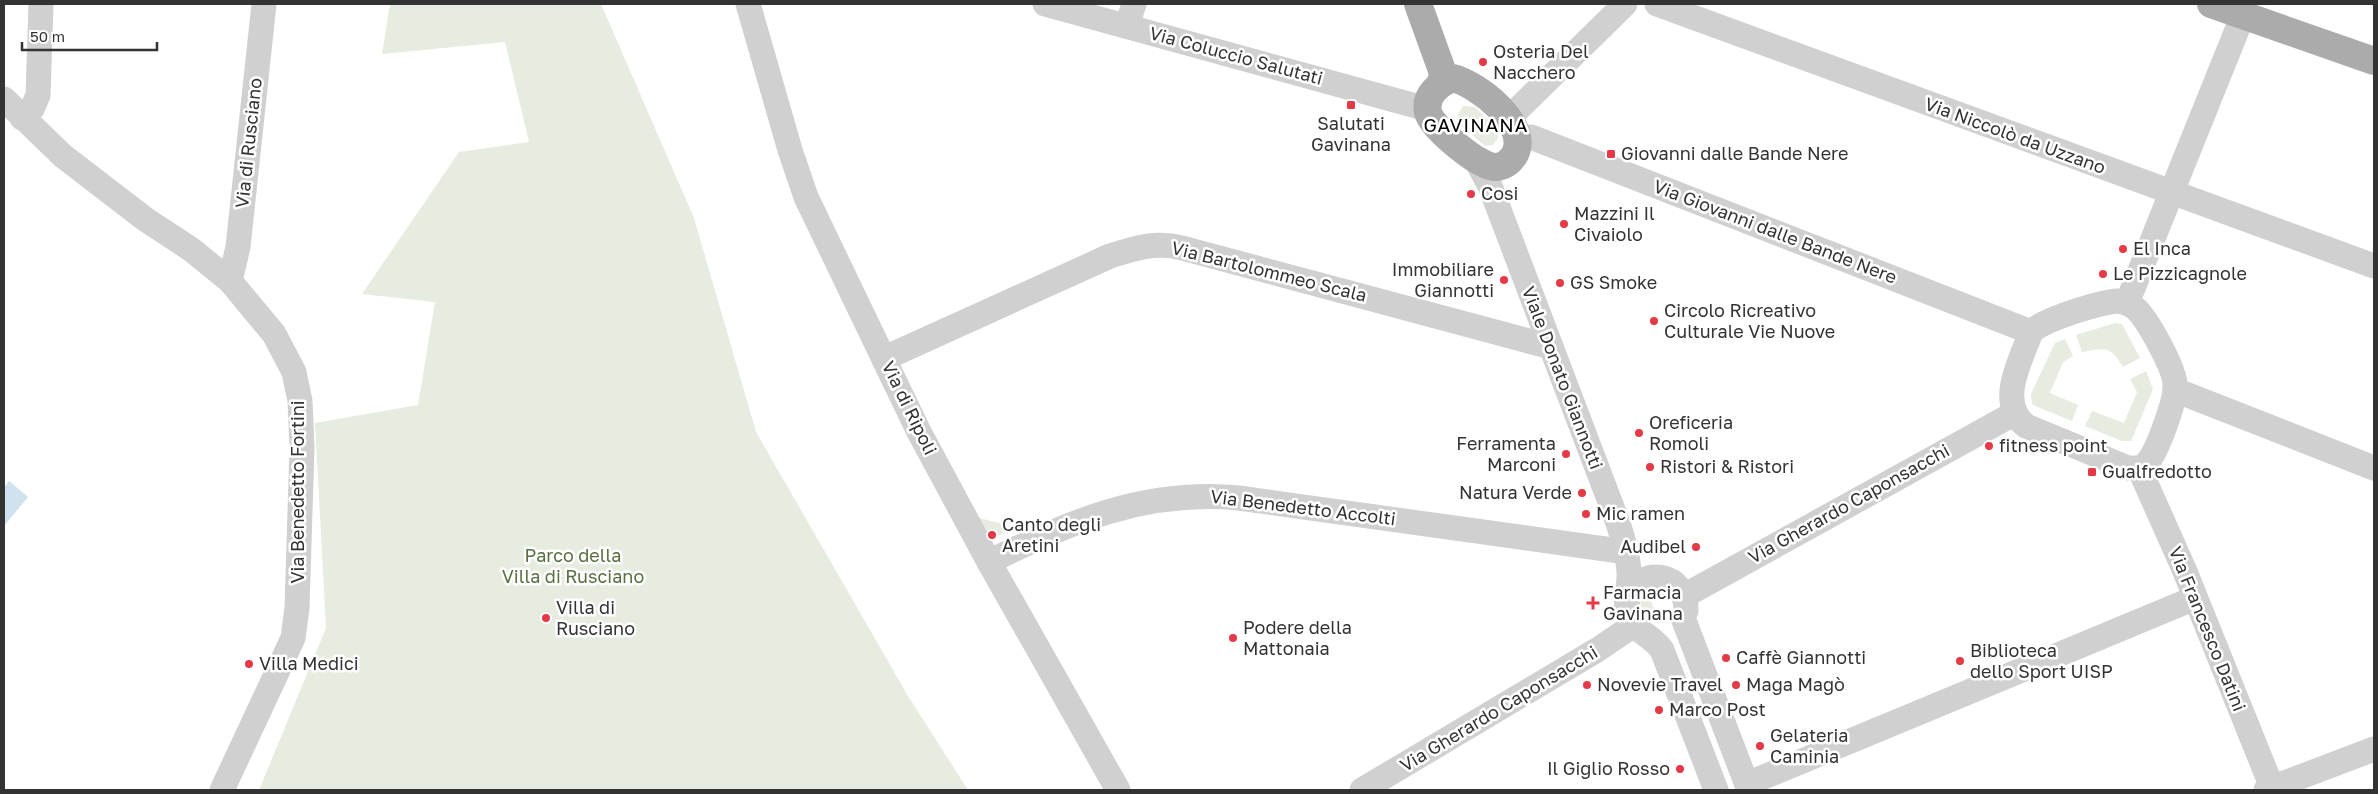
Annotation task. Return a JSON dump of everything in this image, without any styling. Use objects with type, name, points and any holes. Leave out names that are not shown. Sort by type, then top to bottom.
[{"type":"main road","points":[[1418,4],[1443,73],[1441,83],[1430,97],[1427,109],[1429,116],[1442,131],[1477,162],[1492,168],[1506,164],[1516,152],[1513,128],[1472,85],[1453,78],[1441,83]]},
{"type":"main road","points":[[2211,4],[2252,8],[2374,61]]},
{"type":"street","points":[[22,118],[32,109],[38,95],[41,4]]},
{"type":"street","name":"Via di Rusciano","points":[[230,281],[238,247],[264,4]]},
{"type":"street","name":"Via di Ripoli","points":[[748,4],[800,181],[918,430],[989,562],[1118,790]]},
{"type":"street","name":"Via Coluccio Salutati","points":[[1045,4],[1131,15],[1427,109]]},
{"type":"street","points":[[1513,128],[1626,4]]},
{"type":"street","name":"Via Niccolò da Uzzano","points":[[1657,4],[2374,266]]},
{"type":"street","points":[[2128,303],[2171,193],[2252,8]]},
{"type":"street","name":"Via Benedetto Fortini","points":[[4,99],[71,163],[145,219],[192,250],[230,281],[274,334],[294,372],[300,401],[302,447],[297,608],[293,638],[222,790]]},
{"type":"street","name":"Via Giovanni dalle Bande Nere","points":[[1513,128],[1530,137],[2031,332]]},
{"type":"street","name":"Viale Donato Giannotti","points":[[1477,162],[1490,186],[1627,552],[1629,573],[1628,613],[1641,630],[1662,650],[1716,790]]},
{"type":"street","name":"Via Bartolommeo Scala","points":[[885,358],[1110,256],[1147,245],[1157,244],[1182,248],[1551,347]]},
{"type":"street","points":[[2110,302],[2128,303],[2139,312],[2171,368],[2175,390],[2172,408],[2150,459],[2139,468],[2128,468],[2026,426],[2015,413],[2010,395],[2031,332],[2042,324],[2110,302]]},
{"type":"street","points":[[2175,390],[2374,468]]},
{"type":"street","name":"Via Gherardo Caponsacchi","points":[[1684,607],[2015,413]]},
{"type":"street","name":"Via Francesco Datini","points":[[2139,468],[2149,486],[2195,598],[2271,790]]},
{"type":"street","name":"Via Benedetto Accolti","points":[[989,562],[1060,528],[1112,510],[1170,497],[1204,495],[1239,498],[1627,552]]},
{"type":"street","points":[[1628,600],[1636,585],[1652,577],[1671,581],[1679,587],[1684,607],[1748,787],[2195,598]]},
{"type":"street","points":[[1641,630],[1659,635],[1670,632],[1684,607]]},
{"type":"street","name":"Via Gherardo Caponsacchi","points":[[1362,790],[1641,630]]},
{"type":"street","points":[[2271,790],[2374,749]]},
{"type":"green space","name":"Parco della Villa di Rusciano","points":[[390,4],[601,4],[694,218],[756,432],[908,696],[968,790],[259,790],[326,628],[315,423],[418,405],[435,302],[362,294],[459,152],[529,142],[505,42],[382,54]]},
{"type":"green space","points":[[1463,106],[1475,107],[1498,130],[1498,138],[1493,145],[1485,146],[1458,123],[1458,114]]},
{"type":"green space","points":[[2115,323],[2122,324],[2140,358],[2123,367],[2114,355],[2106,350],[2082,352],[2076,335]]},
{"type":"green space","points":[[2065,339],[2073,356],[2063,362],[2050,393],[2078,405],[2072,421],[2035,406],[2032,404],[2031,394],[2055,343]]},
{"type":"green space","points":[[2146,371],[2153,389],[2131,441],[2122,441],[2085,426],[2092,411],[2124,423],[2137,392],[2130,379]]},
{"type":"green space","name":"Canto degli Aretini","points":[[975,517],[1007,525],[1012,529],[987,541]]},
{"type":"green space","points":[[1646,589],[1660,623],[1646,620],[1642,616],[1640,607]]},
{"type":"water","points":[[9,481],[28,497],[4,526],[4,488]]},
{"type":"place","name":"Osteria Del Nacchero","points":[[1483,62]]},
{"type":"place","name":"Salutati Gavinana","points":[[1351,105]]},
{"type":"place","name":"Giovanni dalle Bande Nere","points":[[1611,154]]},
{"type":"place","name":"Cosi","points":[[1471,194]]},
{"type":"place","name":"Mazzini Il Civaiolo","points":[[1564,224]]},
{"type":"place","name":"El Inca","points":[[2123,249]]},
{"type":"place","name":"Le Pizzicagnole","points":[[2103,274]]},
{"type":"place","name":"Immobiliare Giannotti","points":[[1504,280]]},
{"type":"place","name":"GS Smoke","points":[[1560,283]]},
{"type":"place","name":"Circolo Ricreativo Culturale Vie Nuove","points":[[1654,321]]},
{"type":"place","name":"Oreficeria Romoli","points":[[1639,433]]},
{"type":"place","name":"fitness point","points":[[1989,446]]},
{"type":"place","name":"Ferramenta Marconi","points":[[1566,454]]},
{"type":"place","name":"Ristori & Ristori","points":[[1650,467]]},
{"type":"place","name":"Gualfredotto","points":[[2092,472]]},
{"type":"place","name":"Natura Verde","points":[[1582,493]]},
{"type":"place","name":"Mic ramen","points":[[1586,514]]},
{"type":"place","name":"Canto degli Aretini","points":[[992,535]]},
{"type":"place","name":"Audibel","points":[[1696,547]]},
{"type":"place","name":"Farmacia Gavinana","points":[[1593,603]]},
{"type":"place","name":"Villa di Rusciano","points":[[546,618]]},
{"type":"place","name":"Podere della Mattonaia","points":[[1233,638]]},
{"type":"place","name":"Caffè Giannotti","points":[[1726,658]]},
{"type":"place","name":"Biblioteca dello Sport UISP","points":[[1960,661]]},
{"type":"place","name":"Villa Medici","points":[[249,664]]},
{"type":"place","name":"Novevie Travel","points":[[1587,685]]},
{"type":"place","name":"Maga Magò","points":[[1736,685]]},
{"type":"place","name":"Marco Post","points":[[1659,710]]},
{"type":"place","name":"Gelateria Caminia","points":[[1760,746]]},
{"type":"place","name":"Il Giglio Rosso","points":[[1680,769]]},
{"type":"district","name":"GAVINANA","points":[[1476,125]]}]
